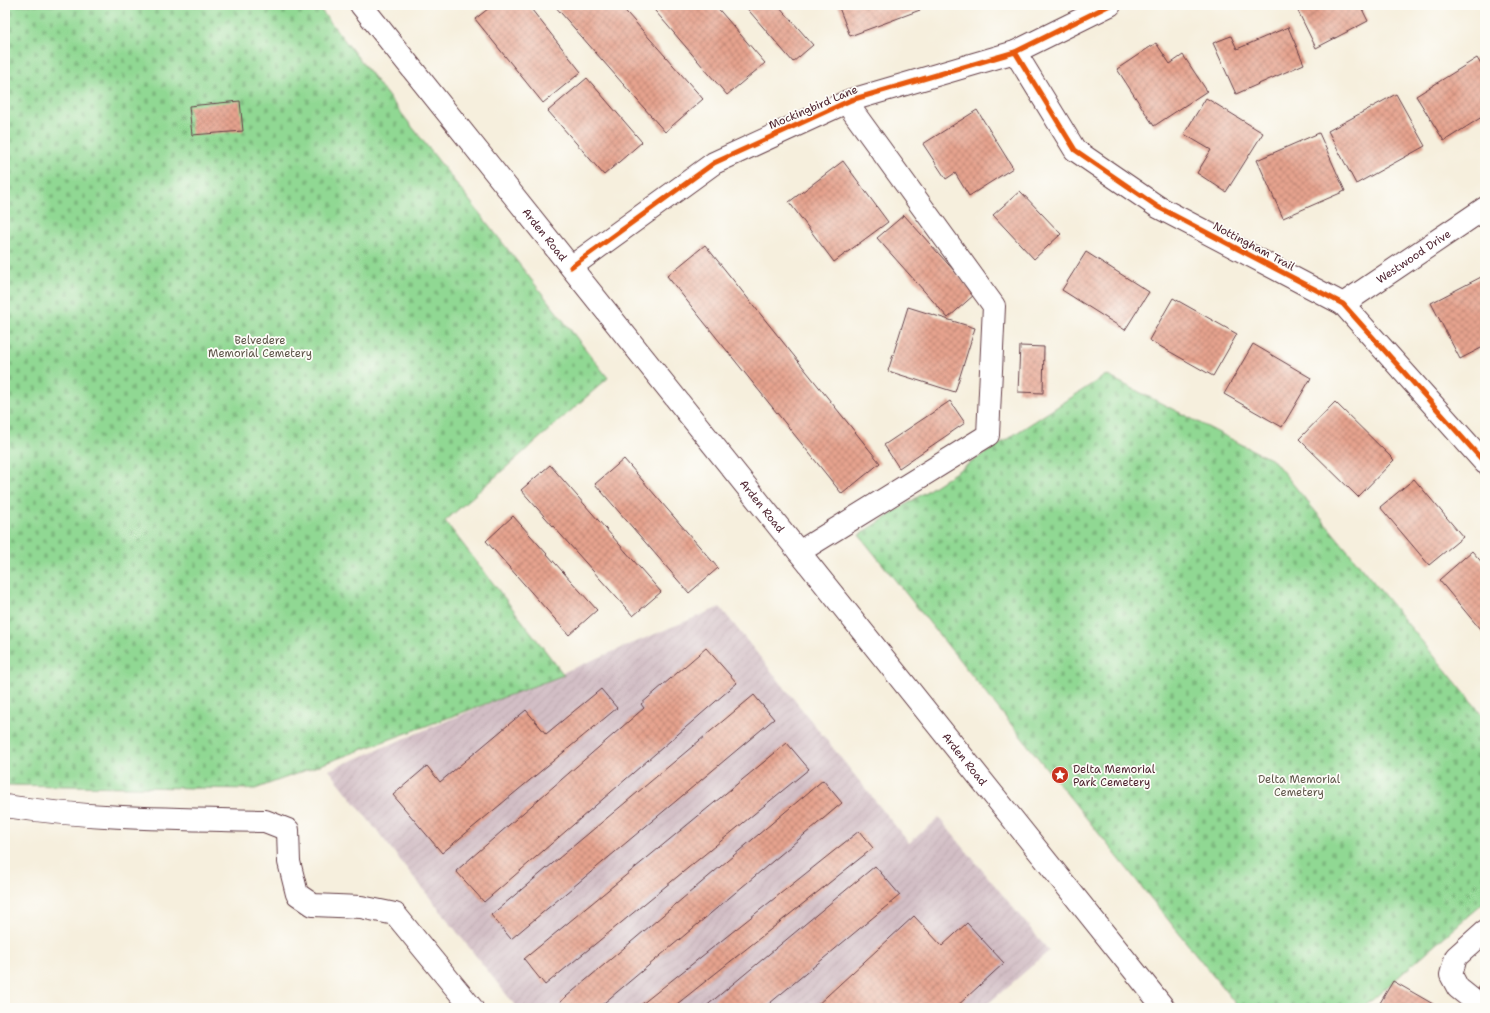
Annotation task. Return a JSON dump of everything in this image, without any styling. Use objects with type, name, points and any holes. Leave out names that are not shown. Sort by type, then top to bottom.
[{"type":"street","name":"Arden Road","points":[[361,5],[1164,1008]]},
{"type":"street","name":"Mockingbird Lane","points":[[571,268],[714,163],[846,102],[1015,52],[1110,5]]},
{"type":"street","name":"Nottingham Trail","points":[[1015,52],[1075,150],[1158,207],[1343,304],[1485,463]]},
{"type":"street","points":[[799,552],[988,435],[994,306],[846,102]]},
{"type":"street","name":"Westwood Drive","points":[[1343,304],[1485,208]]},
{"type":"street","points":[[5,806],[40,811],[117,817],[265,821],[288,830],[289,862],[297,894],[313,905],[361,907],[394,914],[472,1008]]},
{"type":"street","points":[[1483,1008],[1458,988],[1451,975],[1456,957],[1485,931]]},
{"type":"shaded area","points":[[720,607],[909,843],[939,818],[1049,951],[983,1008],[517,1008],[329,770]]},
{"type":"green space","name":"Belvedere Memorial Cemetery","points":[[5,5],[317,5],[608,378],[445,521],[564,675],[255,789],[5,785]]},
{"type":"green space","name":"Delta Memorial Cemetery","points":[[1106,375],[1274,461],[1485,718],[1485,901],[1363,1008],[1239,1008],[859,535]]},
{"type":"building","points":[[493,5],[528,5],[581,72],[543,103],[475,19]]},
{"type":"building","points":[[554,5],[620,5],[703,99],[665,132]]},
{"type":"building","points":[[650,5],[715,5],[765,63],[727,95]]},
{"type":"building","points":[[744,5],[778,5],[813,45],[793,62]]},
{"type":"building","points":[[838,5],[918,5],[920,10],[850,36]]},
{"type":"building","points":[[1299,5],[1360,5],[1368,21],[1316,48],[1296,7]]},
{"type":"building","points":[[1288,27],[1304,64],[1236,94],[1213,43],[1231,36],[1237,49]]},
{"type":"building","points":[[1156,43],[1170,64],[1183,55],[1207,91],[1154,126],[1117,69]]},
{"type":"building","points":[[1477,58],[1485,71],[1485,115],[1444,141],[1416,96]]},
{"type":"building","points":[[587,78],[642,142],[604,175],[548,111]]},
{"type":"building","points":[[1396,94],[1425,146],[1356,184],[1328,131]]},
{"type":"building","points":[[1206,98],[1263,133],[1226,192],[1197,173],[1211,150],[1184,134]]},
{"type":"building","points":[[240,101],[243,131],[192,135],[189,106]]},
{"type":"building","points":[[977,110],[1013,168],[969,196],[955,173],[946,179],[923,144]]},
{"type":"building","points":[[1319,133],[1345,191],[1283,218],[1257,160]]},
{"type":"building","points":[[843,161],[888,222],[834,262],[789,202]]},
{"type":"building","points":[[1020,191],[1061,234],[1034,259],[993,215]]},
{"type":"building","points":[[904,215],[975,294],[948,318],[877,238]]},
{"type":"building","points":[[705,245],[880,463],[842,494],[667,276]]},
{"type":"building","points":[[1086,252],[1149,292],[1125,330],[1062,290]]},
{"type":"building","points":[[1485,275],[1485,346],[1460,359],[1431,303]]},
{"type":"building","points":[[1173,298],[1237,334],[1213,376],[1149,340]]},
{"type":"building","points":[[908,307],[975,328],[955,392],[888,371]]},
{"type":"building","points":[[1253,344],[1311,378],[1282,427],[1224,394]]},
{"type":"building","points":[[1020,346],[1044,347],[1043,393],[1018,392]]},
{"type":"building","points":[[950,401],[965,423],[899,468],[884,445]]},
{"type":"building","points":[[1335,402],[1394,460],[1358,497],[1299,439]]},
{"type":"building","points":[[624,459],[718,568],[689,593],[595,484]]},
{"type":"building","points":[[550,465],[661,592],[633,616],[521,490]]},
{"type":"building","points":[[1414,479],[1463,537],[1429,565],[1380,507]]},
{"type":"building","points":[[513,516],[597,610],[569,635],[486,541]]},
{"type":"building","points":[[1472,551],[1485,566],[1485,635],[1439,580]]},
{"type":"building","points":[[706,648],[737,683],[484,902],[456,871],[644,708],[641,704]]},
{"type":"building","points":[[601,689],[617,708],[442,853],[393,795],[427,766],[440,782],[526,710],[546,734]]},
{"type":"building","points":[[754,695],[774,719],[511,939],[491,915]]},
{"type":"building","points":[[787,743],[809,769],[545,985],[524,959]]},
{"type":"building","points":[[823,780],[842,803],[598,1008],[565,1008],[560,1002]]},
{"type":"building","points":[[859,831],[873,848],[672,1008],[637,1008]]},
{"type":"building","points":[[875,866],[900,895],[764,1008],[704,1008]]},
{"type":"building","points":[[914,916],[942,946],[967,923],[1004,963],[955,1008],[815,1007]]},
{"type":"building","points":[[1485,979],[1485,995],[1478,989]]},
{"type":"building","points":[[1393,981],[1440,1008],[1377,1008]]},
{"type":"cycle path","points":[[571,267],[714,163],[851,100],[1015,52],[1110,5]]},
{"type":"cycle path","points":[[1015,52],[1075,150],[1158,207],[1343,304],[1485,463]]},
{"type":"place","name":"Delta Memorial Park Cemetery","points":[[1060,775]]}]
